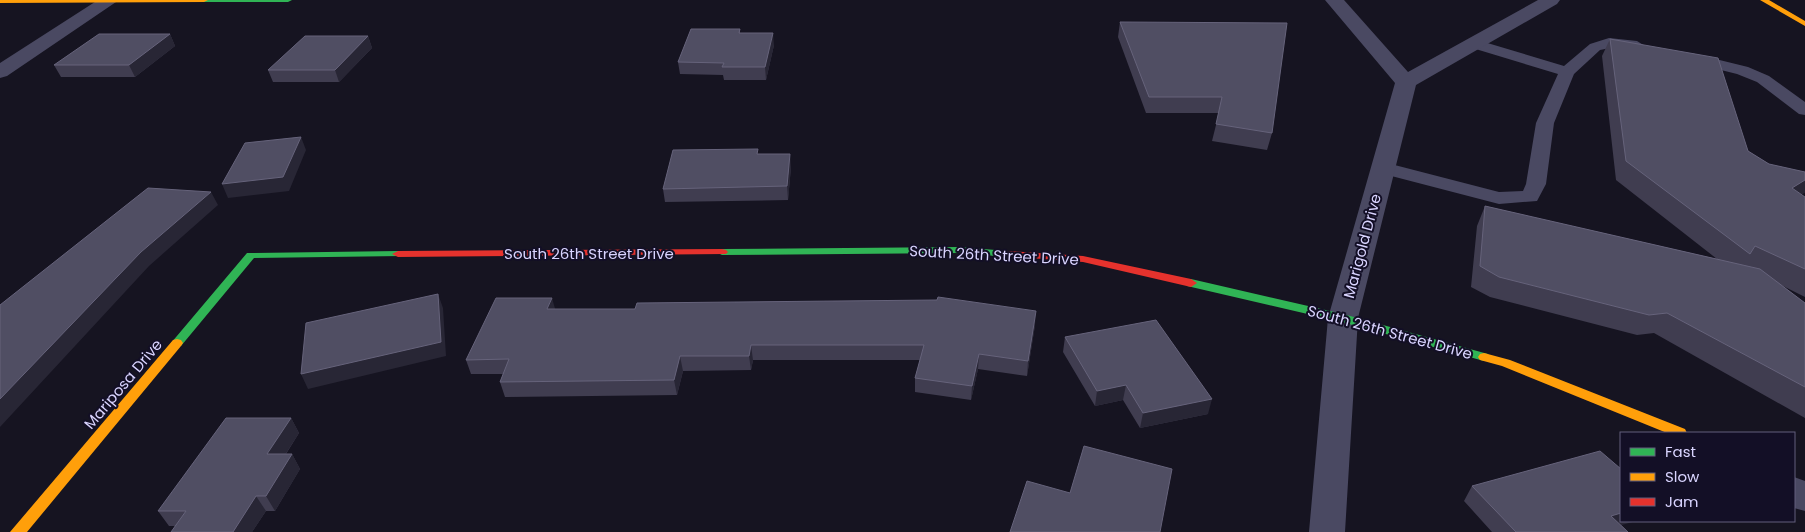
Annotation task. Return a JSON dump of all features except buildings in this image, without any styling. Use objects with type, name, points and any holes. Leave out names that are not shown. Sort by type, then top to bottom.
[{"type":"street","points":[[0,72],[110,0]]},
{"type":"street","points":[[0,1],[288,0]]},
{"type":"street","points":[[1334,0],[1406,82],[1551,0]]},
{"type":"street","points":[[1764,0],[1805,24]]},
{"type":"street","name":"Marigold Drive","points":[[1326,532],[1343,318],[1406,82]]},
{"type":"street","name":"South 26th Street Drive","points":[[251,255],[959,250],[1083,260],[1343,318],[1506,363],[1678,432]]},
{"type":"street","name":"Mariposa Drive","points":[[18,532],[251,255]]},
{"type":"lane","points":[[1383,168],[1499,198],[1530,197],[1536,184],[1545,123],[1566,72],[1595,46],[1609,43],[1656,50]]},
{"type":"lane","points":[[1474,44],[1566,72]]},
{"type":"lane","points":[[1675,54],[1742,70],[1763,79],[1805,110]]},
{"type":"traffic: fast","points":[[204,0],[288,0]]},
{"type":"traffic: fast","points":[[722,252],[959,250],[1008,254]]},
{"type":"traffic: fast","points":[[177,343],[251,255],[398,254]]},
{"type":"traffic: fast","points":[[1191,283],[1343,318],[1484,357]]},
{"type":"traffic: slow","points":[[0,1],[204,0]]},
{"type":"traffic: slow","points":[[1764,0],[1805,24]]},
{"type":"traffic: slow","points":[[18,532],[177,343]]},
{"type":"traffic: slow","points":[[1484,357],[1506,363],[1678,432]]},
{"type":"traffic: jam","points":[[398,254],[722,252]]},
{"type":"traffic: jam","points":[[1008,254],[1083,259],[1191,283]]}]
